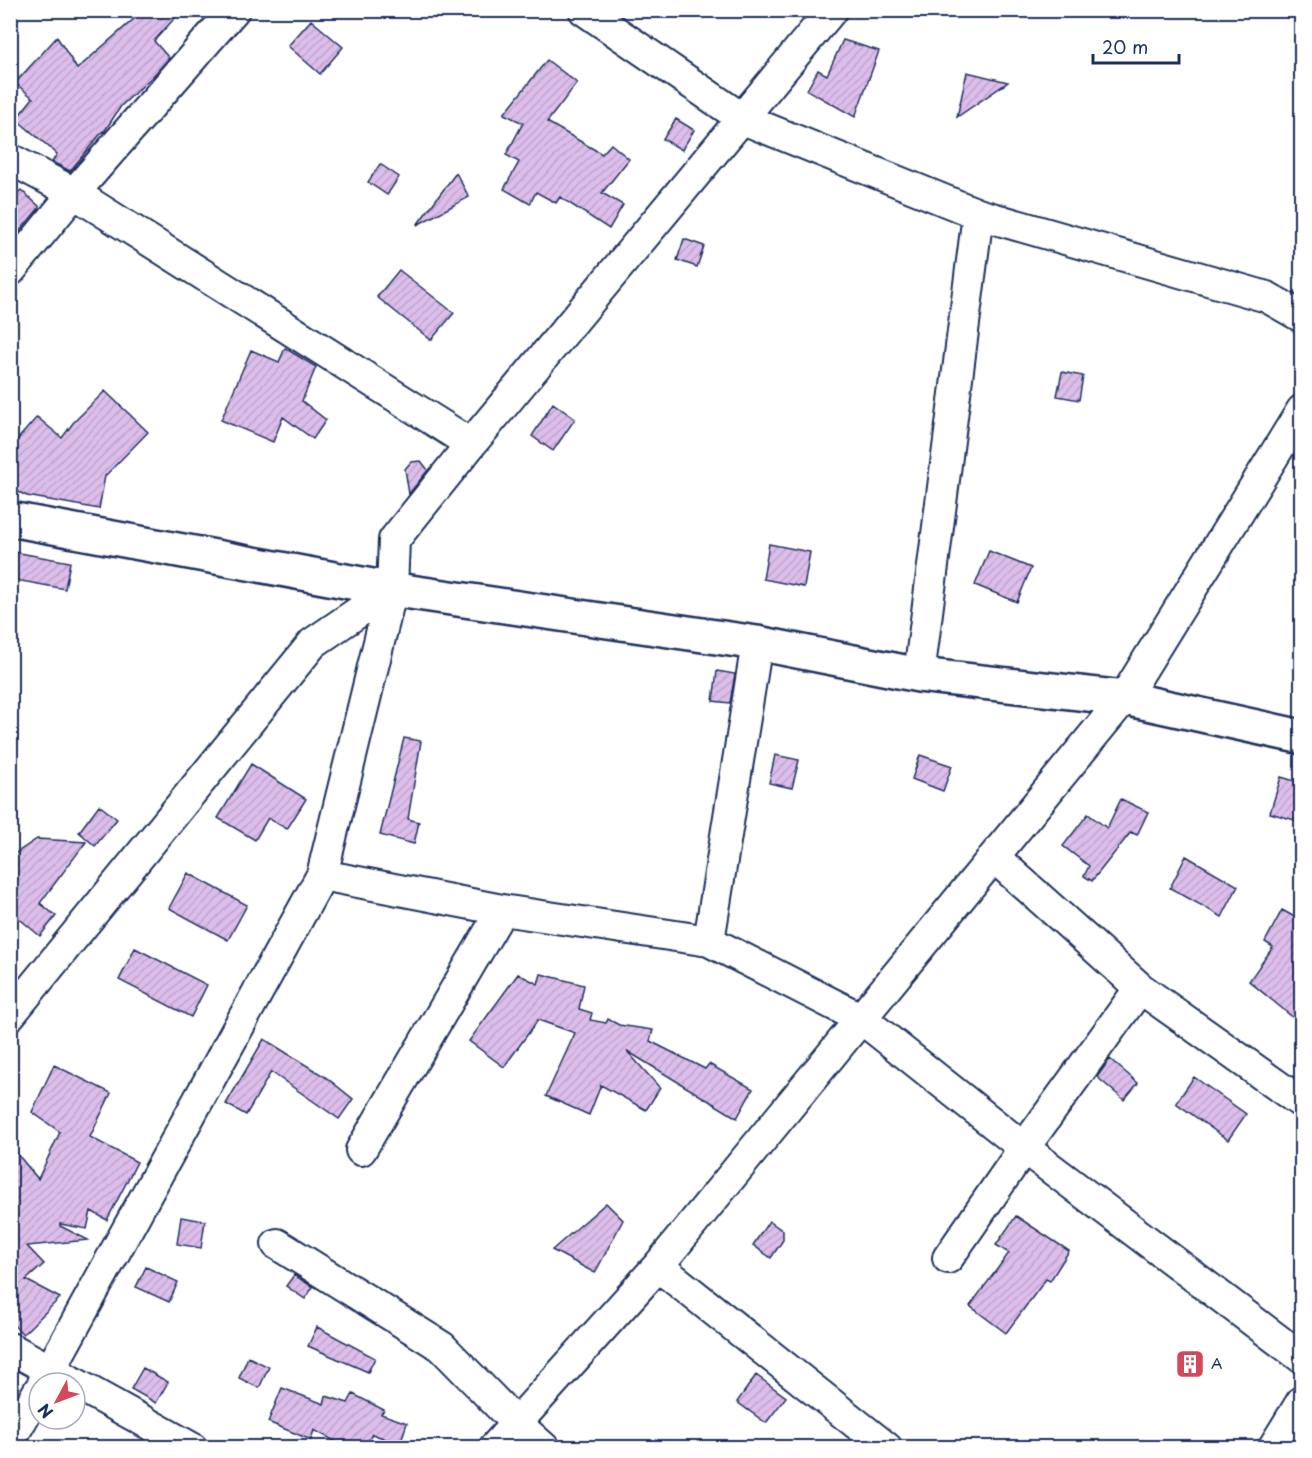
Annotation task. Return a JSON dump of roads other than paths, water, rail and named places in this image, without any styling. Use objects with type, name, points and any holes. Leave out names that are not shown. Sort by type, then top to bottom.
[{"type":"street","points":[[10,272],[74,193],[234,10]]},
{"type":"street","points":[[584,10],[743,119],[978,214],[1268,297],[1302,317]]},
{"type":"street","points":[[62,1371],[322,875],[392,589],[394,540],[471,444],[832,10]]},
{"type":"street","points":[[10,159],[74,193],[471,444]]},
{"type":"street","points":[[919,675],[978,214]]},
{"type":"street","points":[[494,1448],[658,1266],[1124,698],[1302,410]]},
{"type":"street","points":[[10,519],[392,589],[757,644],[919,675],[1124,698],[1302,736]]},
{"type":"street","points":[[10,1015],[313,643],[392,589]]},
{"type":"street","points":[[709,941],[757,644]]},
{"type":"street","points":[[994,857],[1140,988],[1302,1103]]},
{"type":"street","points":[[322,875],[502,910],[709,941],[862,1019],[1024,1148],[1302,1359]]},
{"type":"street","points":[[361,1150],[502,910]]},
{"type":"street","points":[[948,1258],[1024,1148],[1140,988]]},
{"type":"street","points":[[277,1244],[442,1347],[516,1423],[544,1448]]},
{"type":"street","points":[[658,1266],[887,1448]]},
{"type":"street","points":[[10,1348],[41,1371]]},
{"type":"street","points":[[87,1397],[192,1448]]},
{"type":"street","points":[[1273,1448],[1302,1401]]},
{"type":"street","points":[[10,1440],[27,1419]]},
{"type":"place","name":"A","points":[[1190,1364]]}]
